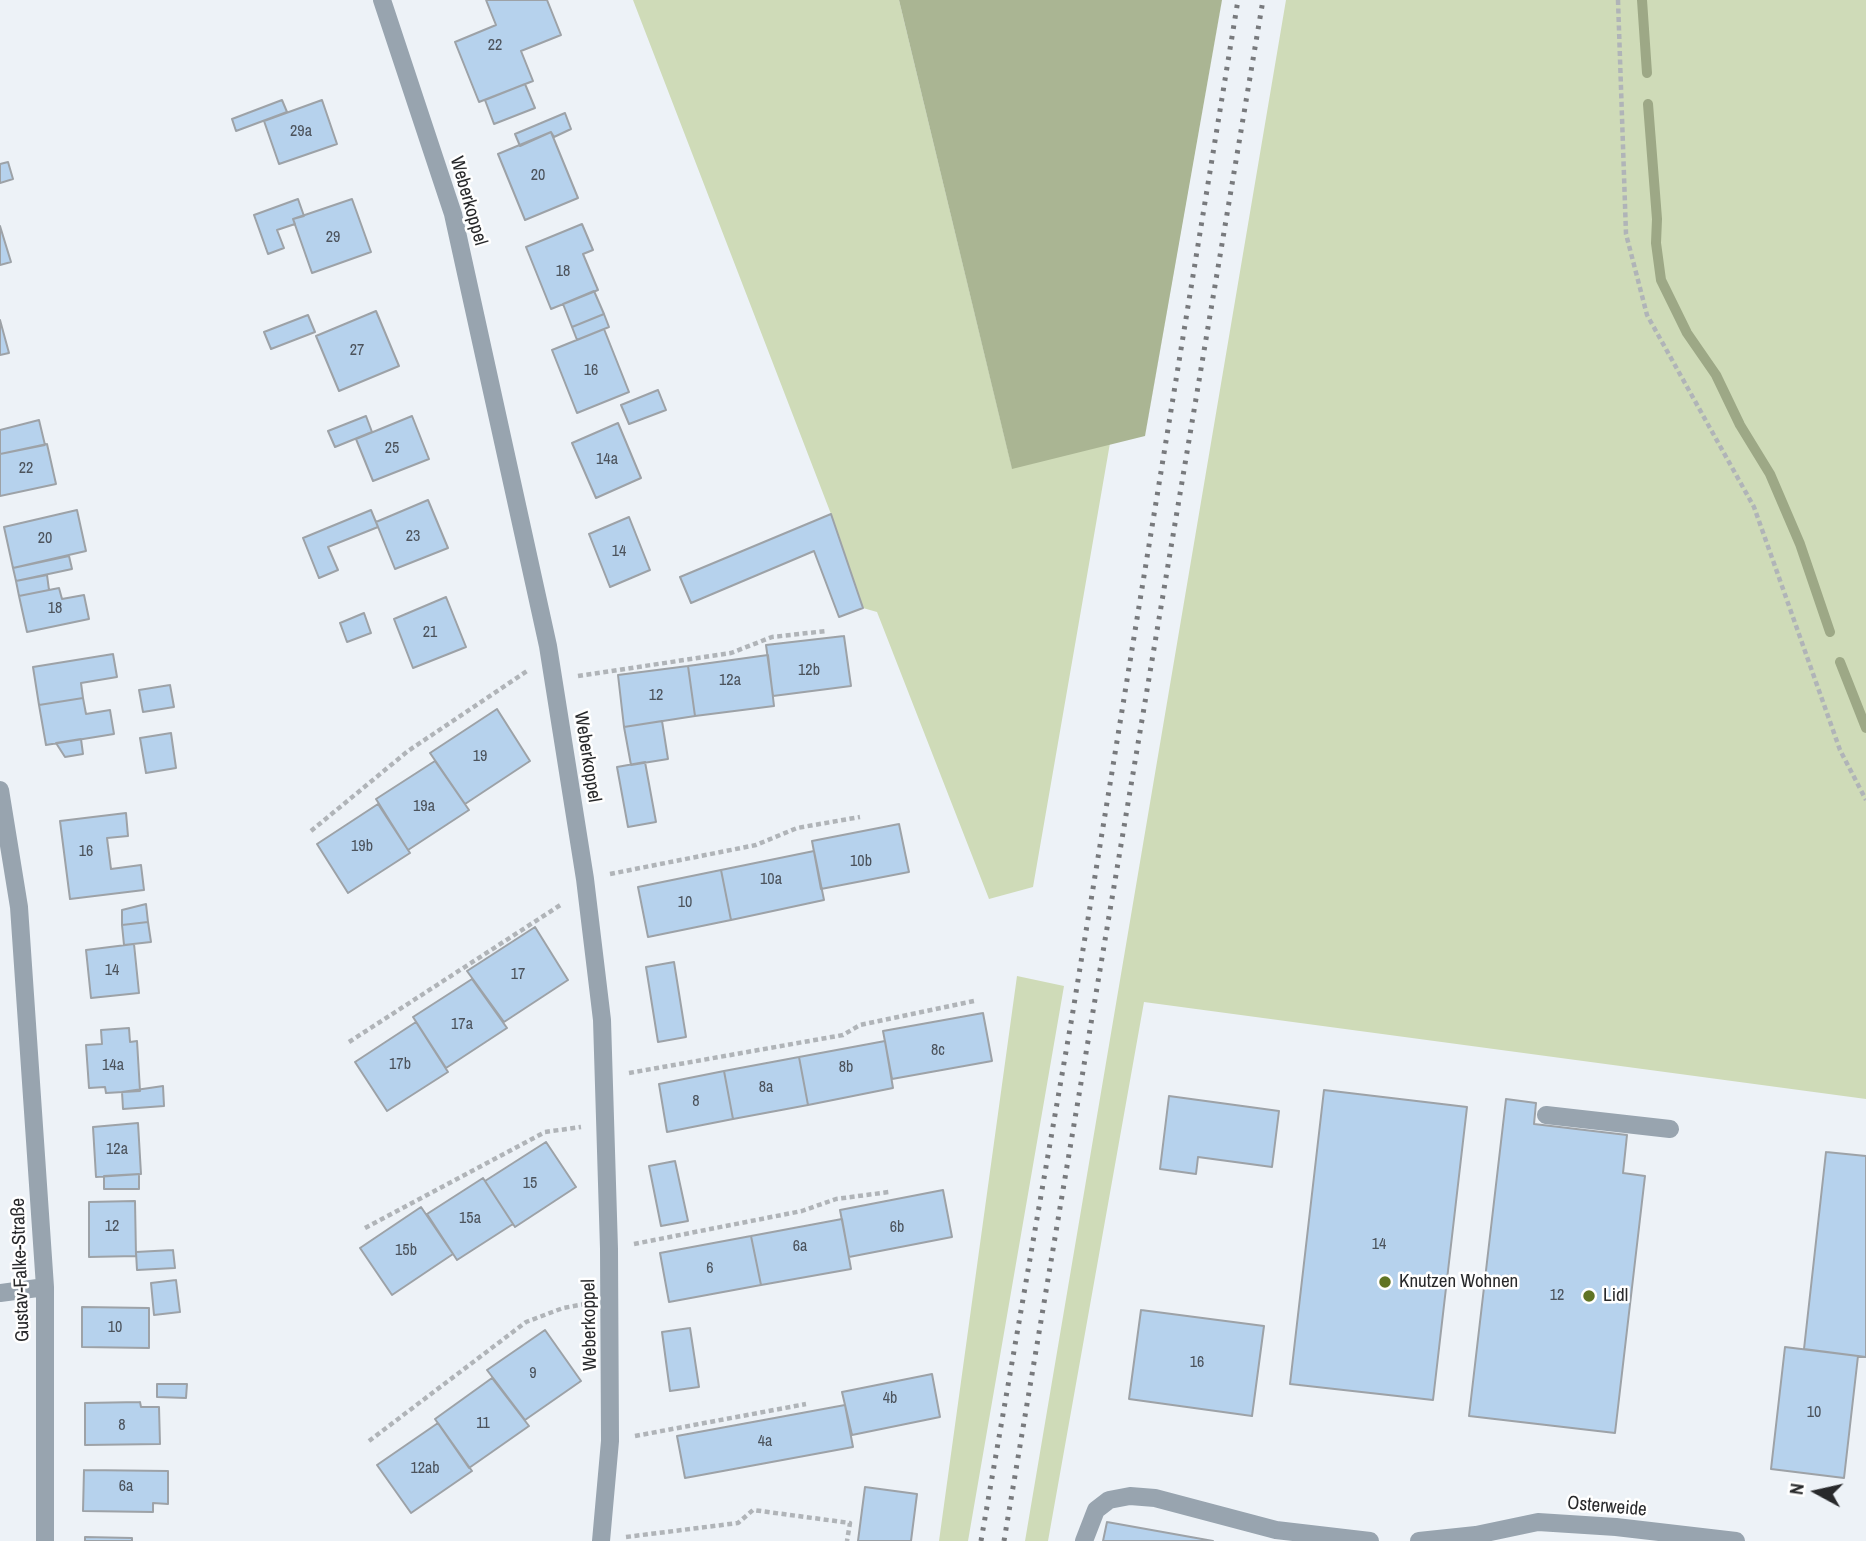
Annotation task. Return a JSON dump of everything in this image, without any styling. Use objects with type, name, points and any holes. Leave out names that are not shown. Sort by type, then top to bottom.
[{"type":"street","name":"Weberkoppel","points":[[382,0],[453,214],[550,656],[586,888],[602,1020],[609,1249],[610,1441],[601,1541]]},
{"type":"street","name":"Gustav-Falke-Straße","points":[[0,790],[19,907],[46,1287],[45,1541]]},
{"type":"street","points":[[1546,1115],[1670,1129]]},
{"type":"street","points":[[0,1293],[46,1287]]},
{"type":"street","points":[[1084,1541],[1096,1510],[1109,1500],[1130,1496],[1155,1498],[1276,1530],[1370,1541]]},
{"type":"street","name":"Osterweide","points":[[1419,1541],[1476,1535],[1538,1522],[1616,1527],[1736,1541]]},
{"type":"path","points":[[1618,0],[1626,234],[1647,315],[1754,507],[1840,750],[1866,800]]},
{"type":"path","points":[[553,680],[731,653],[772,637],[825,631]]},
{"type":"path","points":[[311,831],[408,751],[550,656]]},
{"type":"path","points":[[349,1042],[586,888],[756,845],[797,828],[860,817]]},
{"type":"path","points":[[604,1078],[843,1035],[860,1025],[974,1001]]},
{"type":"path","points":[[365,1228],[545,1132],[606,1124]]},
{"type":"path","points":[[609,1249],[802,1212],[836,1199],[889,1192]]},
{"type":"path","points":[[369,1441],[526,1322],[563,1308],[610,1300]]},
{"type":"path","points":[[610,1441],[806,1404]]},
{"type":"path","points":[[601,1541],[738,1522],[753,1510],[849,1523],[847,1541]]},
{"type":"green space","points":[[633,0],[899,0],[1012,468],[1110,443],[1033,887],[989,899],[877,612],[863,608],[831,514]]},
{"type":"green space","points":[[899,0],[1222,0],[1145,436],[1012,469]]},
{"type":"green space","points":[[1286,0],[1866,0],[1866,1099],[1144,1002],[1048,1541],[1025,1541]]},
{"type":"green space","points":[[1017,976],[1064,986],[968,1541],[939,1541]]},
{"type":"building","points":[[486,0],[547,0],[561,35],[521,51],[533,81],[479,102],[455,42],[496,25]]},
{"type":"building","points":[[525,84],[535,108],[494,124],[485,100]]},
{"type":"building","points":[[282,100],[287,112],[236,131],[232,119]]},
{"type":"building","points":[[322,100],[337,144],[279,164],[264,121]]},
{"type":"building","points":[[565,113],[571,129],[554,137],[551,132],[520,146],[515,134]]},
{"type":"building","points":[[551,132],[578,198],[525,220],[498,154]]},
{"type":"building","points":[[8,162],[13,179],[0,183],[0,164]]},
{"type":"building","points":[[298,199],[304,216],[293,219],[295,224],[277,230],[284,248],[268,254],[254,215]]},
{"type":"building","points":[[352,199],[371,252],[312,273],[293,219]]},
{"type":"building","points":[[582,224],[593,250],[583,254],[598,290],[551,309],[526,247]]},
{"type":"building","points":[[0,226],[11,262],[0,265]]},
{"type":"building","points":[[594,291],[604,314],[572,327],[563,304]]},
{"type":"building","points":[[376,311],[399,366],[339,391],[316,336]]},
{"type":"building","points":[[604,314],[609,327],[577,340],[572,327]]},
{"type":"building","points":[[308,315],[315,332],[271,349],[264,332]]},
{"type":"building","points":[[0,320],[9,353],[0,355]]},
{"type":"building","points":[[604,329],[629,392],[577,413],[552,350]]},
{"type":"building","points":[[658,390],[666,410],[629,424],[621,405]]},
{"type":"building","points":[[366,416],[372,432],[335,447],[328,431]]},
{"type":"building","points":[[412,416],[429,459],[373,481],[356,439]]},
{"type":"building","points":[[39,420],[45,445],[0,454],[0,430]]},
{"type":"building","points":[[618,423],[641,478],[596,498],[572,443]]},
{"type":"building","points":[[47,444],[56,484],[0,496],[0,454]]},
{"type":"building","points":[[428,500],[448,548],[395,569],[376,522]]},
{"type":"building","points":[[77,510],[86,551],[13,568],[4,527]]},
{"type":"building","points":[[371,510],[378,527],[328,547],[338,570],[319,578],[303,538]]},
{"type":"building","points":[[831,514],[863,608],[839,617],[814,551],[691,603],[680,577]]},
{"type":"building","points":[[629,517],[650,570],[610,587],[589,534]]},
{"type":"building","points":[[69,556],[72,569],[16,581],[13,568]]},
{"type":"building","points":[[47,575],[49,590],[19,596],[16,581]]},
{"type":"building","points":[[59,588],[62,599],[84,595],[89,619],[27,632],[19,596]]},
{"type":"building","points":[[446,597],[466,647],[413,668],[394,619]]},
{"type":"building","points":[[364,613],[371,633],[347,642],[340,623]]},
{"type":"building","points":[[844,636],[851,686],[773,696],[766,645]]},
{"type":"building","points":[[113,654],[117,677],[81,683],[83,698],[39,705],[33,667]]},
{"type":"building","points":[[768,655],[774,706],[695,716],[688,666]]},
{"type":"building","points":[[688,666],[695,716],[624,727],[618,675]]},
{"type":"building","points":[[170,685],[174,707],[143,712],[139,690]]},
{"type":"building","points":[[83,698],[86,714],[110,710],[114,734],[46,745],[39,705]]},
{"type":"building","points":[[497,709],[530,761],[465,804],[430,753]]},
{"type":"building","points":[[662,721],[668,759],[631,765],[624,727]]},
{"type":"building","points":[[171,733],[176,768],[146,773],[140,738]]},
{"type":"building","points":[[81,739],[83,754],[65,757],[56,743]]},
{"type":"building","points":[[435,761],[469,810],[408,850],[376,799]]},
{"type":"building","points":[[645,762],[656,822],[628,827],[617,767]]},
{"type":"building","points":[[378,804],[410,853],[348,893],[317,844]]},
{"type":"building","points":[[126,813],[128,836],[107,838],[111,869],[141,865],[144,890],[70,899],[60,821]]},
{"type":"building","points":[[899,824],[909,872],[821,889],[812,841]]},
{"type":"building","points":[[814,851],[824,900],[731,920],[721,870]]},
{"type":"building","points":[[721,870],[731,920],[648,937],[638,887]]},
{"type":"building","points":[[146,904],[148,922],[122,925],[122,910]]},
{"type":"building","points":[[148,922],[151,942],[124,945],[122,925]]},
{"type":"building","points":[[535,927],[568,980],[504,1022],[467,971]]},
{"type":"building","points":[[134,944],[139,993],[91,998],[86,950]]},
{"type":"building","points":[[674,962],[686,1037],[658,1042],[646,967]]},
{"type":"building","points":[[472,979],[507,1028],[446,1068],[413,1017]]},
{"type":"building","points":[[983,1013],[992,1061],[892,1079],[883,1031]]},
{"type":"building","points":[[416,1022],[448,1072],[387,1111],[355,1062]]},
{"type":"building","points":[[129,1028],[130,1042],[137,1041],[140,1091],[106,1093],[105,1087],[89,1088],[86,1045],[102,1044],[101,1030]]},
{"type":"building","points":[[885,1041],[893,1088],[808,1105],[799,1057]]},
{"type":"building","points":[[799,1057],[808,1105],[733,1119],[724,1071]]},
{"type":"building","points":[[724,1071],[733,1119],[667,1132],[659,1084]]},
{"type":"building","points":[[163,1086],[164,1106],[123,1109],[122,1092]]},
{"type":"building","points":[[1324,1090],[1467,1107],[1433,1400],[1290,1384]]},
{"type":"building","points":[[1169,1096],[1279,1111],[1272,1167],[1198,1157],[1196,1174],[1160,1169]]},
{"type":"building","points":[[1506,1099],[1536,1103],[1534,1124],[1627,1135],[1623,1173],[1645,1176],[1615,1433],[1469,1416]]},
{"type":"building","points":[[138,1123],[141,1174],[96,1177],[93,1127]]},
{"type":"building","points":[[546,1142],[576,1187],[515,1227],[485,1181]]},
{"type":"building","points":[[1826,1152],[1866,1156],[1866,1357],[1804,1349]]},
{"type":"building","points":[[675,1161],[688,1221],[661,1226],[649,1166]]},
{"type":"building","points":[[139,1174],[139,1189],[104,1189],[104,1176]]},
{"type":"building","points":[[483,1178],[513,1224],[457,1260],[427,1214]]},
{"type":"building","points":[[943,1190],[952,1237],[849,1257],[840,1210]]},
{"type":"building","points":[[135,1201],[136,1256],[89,1257],[89,1202]]},
{"type":"building","points":[[421,1207],[453,1254],[392,1295],[360,1248]]},
{"type":"building","points":[[842,1219],[851,1269],[761,1285],[751,1236]]},
{"type":"building","points":[[751,1236],[761,1285],[669,1302],[660,1253]]},
{"type":"building","points":[[173,1250],[175,1268],[137,1270],[136,1252]]},
{"type":"building","points":[[176,1280],[180,1312],[154,1315],[151,1283]]},
{"type":"building","points":[[82,1307],[149,1308],[149,1348],[82,1347]]},
{"type":"building","points":[[1141,1310],[1264,1326],[1252,1416],[1129,1399]]},
{"type":"building","points":[[690,1328],[699,1387],[670,1391],[662,1332]]},
{"type":"building","points":[[545,1330],[581,1381],[525,1420],[487,1370]]},
{"type":"building","points":[[1785,1347],[1858,1356],[1844,1478],[1771,1469]]},
{"type":"building","points":[[932,1374],[940,1417],[852,1435],[842,1392]]},
{"type":"building","points":[[492,1378],[529,1426],[469,1468],[435,1419]]},
{"type":"building","points":[[157,1384],[187,1384],[186,1398],[157,1397]]},
{"type":"building","points":[[140,1402],[141,1407],[159,1407],[160,1444],[85,1445],[85,1403]]},
{"type":"building","points":[[845,1405],[853,1447],[685,1478],[677,1436]]},
{"type":"building","points":[[438,1423],[472,1471],[411,1513],[377,1465]]},
{"type":"building","points":[[84,1470],[168,1471],[168,1504],[153,1503],[153,1512],[83,1511]]},
{"type":"building","points":[[865,1487],[917,1494],[911,1541],[858,1541]]},
{"type":"building","points":[[1107,1522],[1213,1541],[1103,1541]]},
{"type":"building","points":[[85,1537],[132,1538],[132,1541],[85,1541]]},
{"type":"waterway","points":[[1642,0],[1647,73]]},
{"type":"waterway","points":[[1648,104],[1657,219],[1656,243],[1661,280],[1687,333],[1716,375],[1740,425],[1770,474],[1800,544],[1830,632]]},
{"type":"waterway","points":[[1840,662],[1866,728]]},
{"type":"railway","points":[[981,1541],[1072,1017],[1238,0]]},
{"type":"railway","points":[[1004,1541],[1263,0]]},
{"type":"place","name":"Knutzen Wohnen","points":[[1385,1282]]},
{"type":"place","name":"Lidl","points":[[1589,1296]]}]
